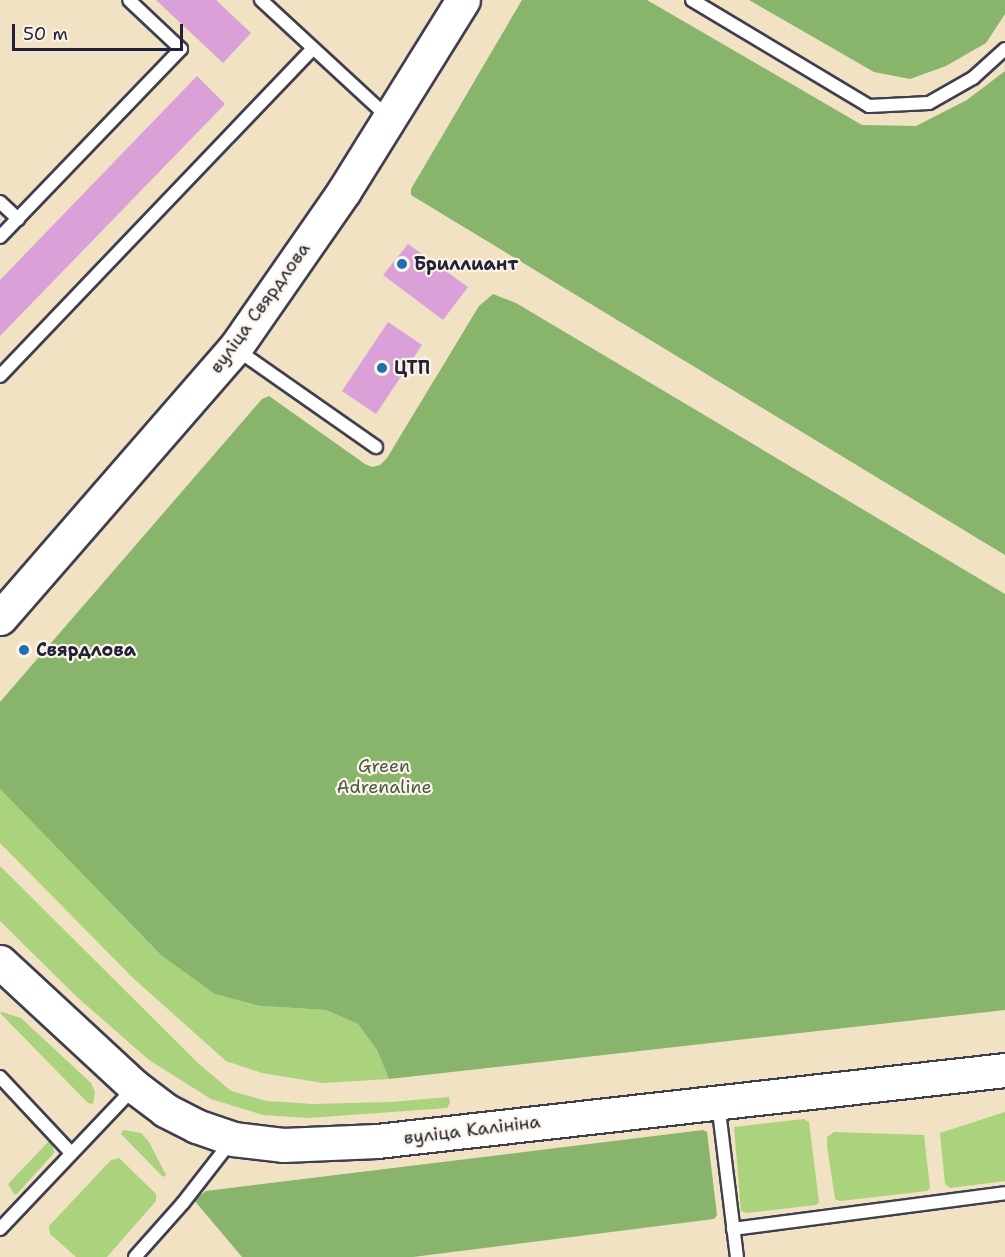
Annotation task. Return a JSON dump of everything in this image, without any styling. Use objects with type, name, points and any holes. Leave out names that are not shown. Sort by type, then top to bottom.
[{"type":"main road","name":"вуліца Свярдлова","points":[[0,618],[235,348],[344,191],[463,0]]},
{"type":"main road","name":"вуліца Калініна","points":[[0,962],[135,1087],[165,1110],[196,1126],[232,1139],[283,1145],[377,1141],[1005,1070]]},
{"type":"lane","points":[[0,237],[181,49],[129,0]]},
{"type":"lane","points":[[261,0],[390,119]]},
{"type":"lane","points":[[692,0],[869,106],[930,103],[973,78],[1005,49]]},
{"type":"lane","points":[[0,376],[313,49]]},
{"type":"lane","points":[[0,202],[18,219]]},
{"type":"lane","points":[[235,348],[376,447]]},
{"type":"lane","points":[[0,1077],[71,1153]]},
{"type":"lane","points":[[0,1229],[135,1087]]},
{"type":"lane","points":[[717,1101],[737,1257]]},
{"type":"lane","points":[[135,1257],[183,1203],[232,1139]]},
{"type":"lane","points":[[733,1229],[1005,1193]]},
{"type":"green space","points":[[522,0],[647,0],[862,125],[916,126],[967,100],[1005,71],[1005,555],[411,195],[411,189]]},
{"type":"green space","points":[[749,0],[1005,0],[1005,14],[986,43],[946,66],[910,79],[874,72]]},
{"type":"green space","name":"Green Adrenaline","points":[[493,294],[516,303],[1005,594],[1005,1010],[389,1079],[377,1050],[358,1024],[326,1010],[261,1006],[215,994],[161,955],[0,789],[0,702],[262,399],[269,396],[365,464],[372,467],[380,465],[387,458],[479,306]]},
{"type":"green space","points":[[0,789],[161,955],[261,1006],[326,1010],[358,1024],[377,1050],[389,1079],[323,1083],[262,1073],[226,1061],[133,978],[0,843]]},
{"type":"green space","points":[[0,866],[199,1064],[231,1091],[267,1101],[312,1104],[391,1102],[449,1097],[450,1103],[447,1108],[308,1118],[263,1115],[211,1099],[149,1060],[77,997],[0,921]]},
{"type":"green space","points":[[0,1013],[21,1018],[91,1083],[95,1092],[93,1104],[88,1103]]},
{"type":"green space","points":[[1005,1112],[1005,1181],[950,1188],[945,1184],[940,1133]]},
{"type":"green space","points":[[804,1119],[809,1122],[819,1202],[816,1205],[746,1213],[741,1211],[734,1127]]},
{"type":"green space","points":[[123,1130],[141,1133],[149,1142],[166,1175],[163,1177],[121,1134]]},
{"type":"green space","points":[[703,1130],[707,1132],[717,1215],[714,1219],[413,1257],[242,1257],[194,1200],[206,1191]]},
{"type":"green space","points":[[834,1132],[924,1135],[930,1188],[927,1191],[840,1201],[835,1199],[827,1146],[827,1137]]},
{"type":"green space","points":[[52,1140],[54,1153],[17,1194],[14,1194],[8,1184]]},
{"type":"green space","points":[[119,1158],[156,1194],[156,1201],[107,1257],[76,1257],[50,1234],[49,1226],[111,1160]]},
{"type":"building","points":[[156,0],[216,0],[251,33],[223,63]]},
{"type":"building","points":[[197,76],[225,104],[0,336],[0,280]]},
{"type":"building","points":[[408,244],[468,287],[443,320],[383,275]]},
{"type":"building","name":"ЦТП","points":[[388,322],[422,345],[376,414],[342,391]]},
{"type":"place","name":"Бриллиант","points":[[402,264]]},
{"type":"place","name":"ЦТП","points":[[382,368]]},
{"type":"place","name":"Свярдлова","points":[[24,650]]}]
